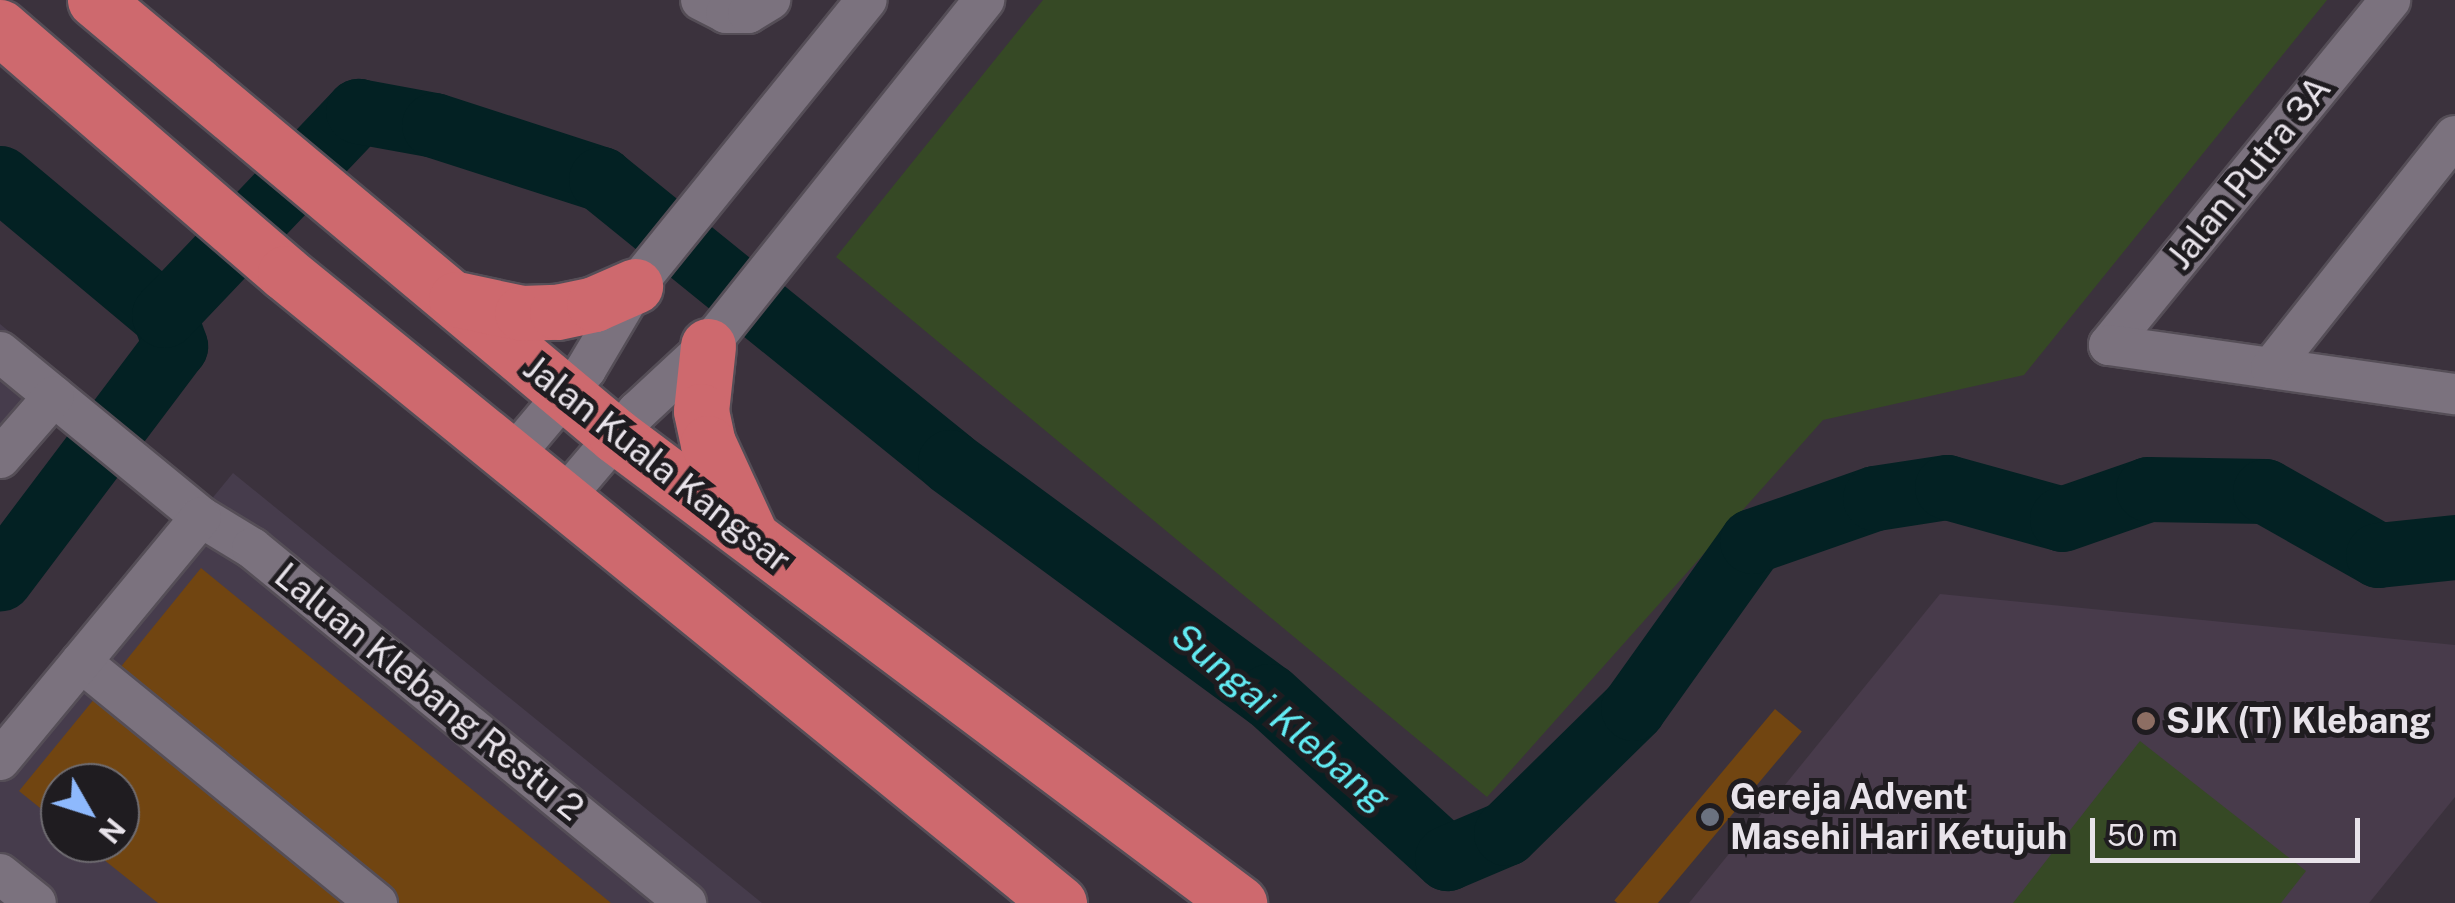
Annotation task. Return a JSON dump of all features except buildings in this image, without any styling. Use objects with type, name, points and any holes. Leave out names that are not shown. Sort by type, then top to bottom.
[{"type":"highway","name":"Jalan Kuala Kangsar","points":[[96,0],[616,436],[1239,903]]},
{"type":"highway","points":[[0,26],[285,273],[1059,903]]},
{"type":"highway","points":[[448,298],[522,313],[556,312],[594,304],[639,281]]},
{"type":"highway","points":[[712,340],[700,411],[722,477],[752,540]]},
{"type":"street","points":[[714,7],[748,13],[770,0]]},
{"type":"street","points":[[512,457],[597,354],[639,281],[867,0]]},
{"type":"street","points":[[562,500],[616,436],[712,340],[984,0]]},
{"type":"street","name":"Jalan Putra 3A","points":[[2272,368],[2108,345],[2390,0]]},
{"type":"street","points":[[2272,368],[2455,136]]},
{"type":"street","name":"Laluan Klebang Restu 2","points":[[0,352],[201,517],[252,548],[674,899]]},
{"type":"street","points":[[2272,368],[2450,387]]},
{"type":"street","points":[[0,458],[66,406]]},
{"type":"street","points":[[0,760],[201,517]]},
{"type":"street","points":[[81,662],[377,903]]},
{"type":"street","points":[[0,874],[36,903]]},
{"type":"shaded area","points":[[0,324],[65,377],[0,455]]},
{"type":"shaded area","points":[[233,473],[762,903],[34,903],[0,875],[0,757]]},
{"type":"shaded area","name":"SJK (T) Klebang","points":[[1940,594],[2455,645],[2455,797],[2369,903],[1689,903]]},
{"type":"green space","points":[[1043,0],[2327,0],[2024,375],[1823,420],[1487,797],[836,257]]},
{"type":"green space","points":[[2140,741],[2306,871],[2281,903],[2013,903]]},
{"type":"waterway","name":"Sungai Klebang","points":[[164,315],[358,111],[434,125],[601,179],[950,462],[1269,696],[1447,858],[1506,833],[1633,708],[1752,541],[1875,498],[1947,487],[2062,519],[2148,489],[2265,491],[2378,555],[2455,547]]},
{"type":"waterway","name":"Sungai Klebang","points":[[0,178],[164,315],[175,346],[0,578]]},
{"type":"place","name":"SJK (T) Klebang","points":[[2146,721]]},
{"type":"place","name":"Gereja Advent Masehi Hari Ketujuh","points":[[1710,817]]}]
